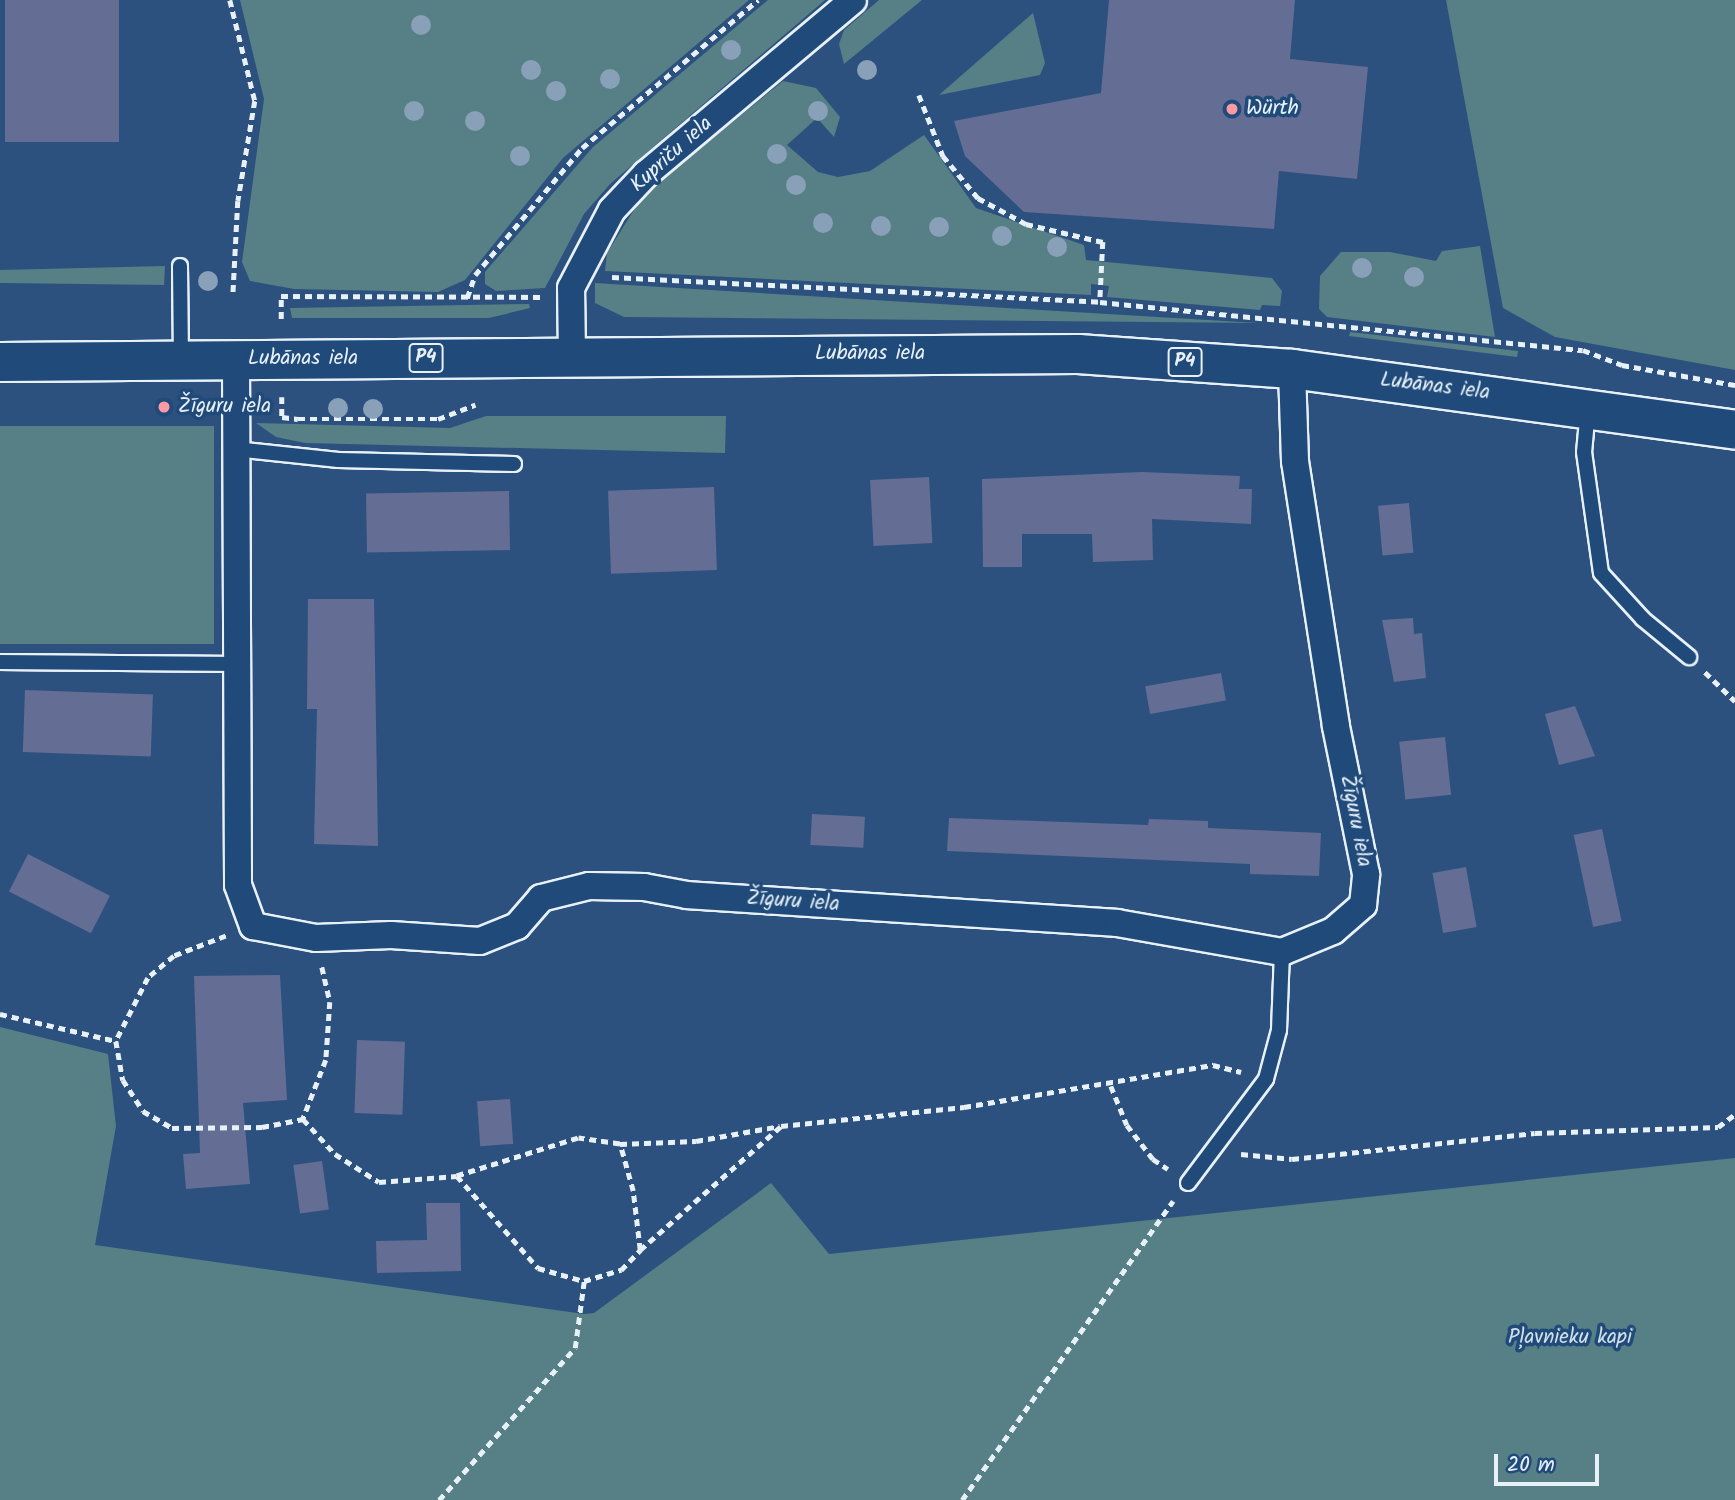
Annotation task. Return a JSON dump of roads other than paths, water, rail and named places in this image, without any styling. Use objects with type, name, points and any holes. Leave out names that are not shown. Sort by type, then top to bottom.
[{"type":"main road","name":"Lubānas iela","points":[[0,362],[1078,354],[1292,369],[1735,430]]},
{"type":"street","name":"Kupriču iela","points":[[572,356],[570,288],[612,210],[646,174],[853,0]]},
{"type":"street","points":[[233,664],[236,359]]},
{"type":"street","name":"Žīguru iela","points":[[233,664],[238,885],[253,926],[316,938],[391,935],[480,941],[517,926],[541,898],[589,886],[644,887],[687,895],[1116,923],[1282,952],[1332,932],[1363,905],[1366,874],[1336,726],[1295,461],[1292,369]]},
{"type":"lane","points":[[180,266],[181,359]]},
{"type":"lane","points":[[1588,408],[1584,453],[1601,573],[1643,619],[1689,657]]},
{"type":"lane","points":[[234,449],[338,460],[514,464]]},
{"type":"lane","points":[[0,662],[233,664]]},
{"type":"lane","points":[[1188,1183],[1266,1079],[1279,1030],[1282,952]]},
{"type":"place","name":"Würth","points":[[1232,109]]},
{"type":"place","name":"Žīguru iela","points":[[164,407]]},
{"type":"park label","name":"Pļavnieku kapi","points":[[1570,1338]]}]
